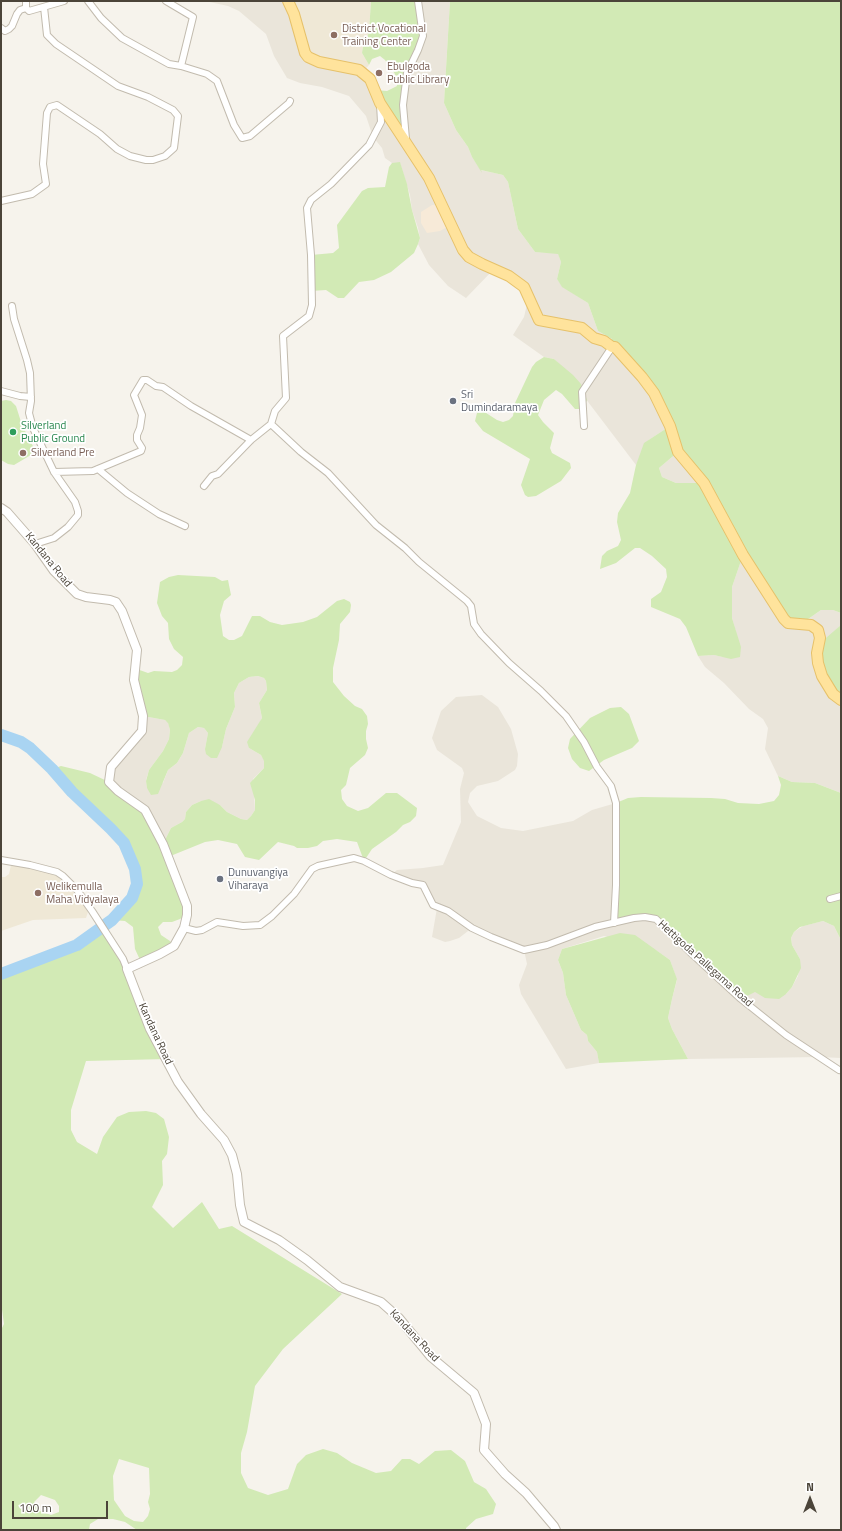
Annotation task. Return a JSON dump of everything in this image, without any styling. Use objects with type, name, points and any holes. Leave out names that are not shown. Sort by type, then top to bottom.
[{"type":"main road","points":[[288,1],[294,14],[308,58],[319,62],[359,70],[370,79],[380,103],[429,178],[463,250],[469,257],[509,276],[524,287],[539,320],[582,328],[594,338],[615,347],[642,377],[654,393],[670,426],[678,452],[704,483],[743,555],[784,619],[788,623],[811,626],[818,630],[820,638],[817,653],[822,676],[833,694],[841,700]]},
{"type":"street","points":[[1,28],[5,31],[9,29],[12,26],[17,14],[26,4],[29,11],[64,1]]},
{"type":"street","points":[[88,1],[101,18],[122,38],[169,64],[207,74],[217,81],[234,125],[242,138],[250,136],[289,104],[290,101]]},
{"type":"street","points":[[166,1],[193,17],[181,66]]},
{"type":"street","points":[[406,141],[403,105],[407,73],[423,36],[418,1]]},
{"type":"street","points":[[1,201],[32,194],[46,184],[43,164],[47,113],[50,107],[57,105],[100,134],[117,149],[130,156],[153,160],[165,156],[174,148],[178,116],[174,110],[148,97],[118,86],[56,44],[47,35],[44,7]]},
{"type":"street","points":[[204,486],[212,476],[218,474],[251,440],[271,424],[275,412],[286,398],[283,336],[309,316],[312,305],[311,255],[307,208],[311,200],[331,184],[369,145],[381,122],[380,103]]},
{"type":"street","points":[[12,306],[14,319],[30,373],[31,397],[29,413],[34,428],[54,472],[75,502],[78,513],[68,527],[54,538],[36,544]]},
{"type":"street","points":[[584,426],[582,392],[612,347]]},
{"type":"street","points":[[54,472],[74,472],[98,469],[141,451],[142,448],[137,440],[137,435],[140,428],[142,415],[134,395],[143,380],[147,380],[156,386],[163,386],[191,406],[251,440]]},
{"type":"street","points":[[1,392],[31,397]]},
{"type":"street","points":[[271,424],[301,452],[328,473],[376,525],[467,601],[470,606],[474,624],[481,634],[509,663],[541,691],[566,716],[584,742],[597,768],[611,786],[616,803],[616,885],[614,923]]},
{"type":"street","points":[[98,469],[117,485],[152,510],[185,526]]},
{"type":"street","name":"Kandana Road","points":[[1,508],[7,512],[36,544],[54,571],[77,594],[116,602],[120,607],[134,641],[137,650],[134,680],[143,716],[142,731],[111,767],[109,782],[118,792],[144,810],[163,844],[187,906],[187,915],[184,928],[174,946],[127,969],[150,1029],[178,1082],[201,1114],[224,1140],[232,1155],[237,1174],[240,1205],[244,1222],[279,1240],[307,1260],[340,1287],[381,1302],[399,1318],[431,1357],[474,1393],[486,1424],[484,1450],[505,1474],[526,1493],[556,1530]]},
{"type":"street","name":"Hettigoda Pallegama Road","points":[[184,928],[196,931],[202,930],[217,922],[243,926],[260,925],[272,916],[294,894],[312,869],[318,866],[354,858],[364,861],[391,875],[412,883],[424,885],[433,905],[448,911],[472,928],[524,950],[547,945],[596,927],[634,918],[645,917],[656,919],[741,999],[786,1035],[839,1070]]},
{"type":"street","points":[[1,860],[57,872],[77,890],[123,959],[127,969]]},
{"type":"street","points":[[830,899],[841,896]]},
{"type":"shaded area","points":[[205,1],[288,1],[375,90],[403,105],[418,1],[450,1],[444,103],[456,130],[481,170],[503,175],[508,182],[518,229],[535,252],[558,253],[561,262],[557,279],[562,286],[588,303],[598,331],[612,339],[642,377],[670,426],[649,440],[636,465],[560,365],[554,359],[544,357],[513,335],[524,317],[529,296],[494,269],[466,298],[448,286],[429,265],[418,244],[420,238],[418,228],[400,163],[392,163],[385,158],[382,148],[373,137],[366,116],[349,96],[287,78],[274,56],[266,34],[239,11],[228,6]]},
{"type":"shaded area","name":"District Vocational Training Center","points":[[288,1],[371,1],[369,31],[362,53],[369,65],[363,72],[313,60]]},
{"type":"shaded area","points":[[443,204],[451,225],[440,231],[427,233],[421,223],[421,212],[432,205]]},
{"type":"shaded area","points":[[678,452],[704,483],[676,483],[662,477],[659,468]]},
{"type":"shaded area","points":[[743,555],[801,624],[821,610],[833,610],[841,613],[841,625],[835,631],[841,700],[841,793],[815,783],[792,782],[778,776],[765,749],[768,728],[763,719],[749,709],[724,683],[705,667],[698,656],[714,655],[723,657],[736,632],[732,618],[732,587]]},
{"type":"shaded area","points":[[258,676],[264,678],[266,681],[267,690],[259,703],[262,718],[249,748],[261,755],[264,760],[264,768],[253,779],[255,810],[247,820],[241,819],[227,812],[220,805],[201,801],[192,805],[186,812],[185,819],[171,828],[163,844],[118,791],[109,774],[142,731],[143,716],[165,720],[168,722],[170,730],[169,739],[163,751],[149,770],[146,780],[147,788],[163,783],[168,770],[177,763],[183,753],[189,733],[198,727],[204,728],[208,733],[205,749],[222,747],[226,729],[235,707],[234,693],[239,683],[249,677]]},
{"type":"shaded area","points":[[482,695],[498,707],[511,729],[518,754],[517,766],[515,770],[498,781],[477,786],[470,793],[468,802],[477,816],[501,828],[523,831],[573,821],[592,810],[616,803],[656,919],[755,992],[786,994],[798,976],[800,959],[792,945],[791,938],[794,932],[803,926],[823,921],[834,926],[841,940],[841,1058],[688,1059],[672,1029],[668,1018],[677,980],[670,960],[657,951],[604,936],[562,949],[558,960],[563,973],[566,995],[581,1030],[587,1035],[588,1041],[597,1052],[599,1063],[566,1069],[521,994],[519,985],[527,964],[524,950],[472,928],[459,938],[450,941],[445,942],[432,937],[437,908],[424,885],[391,875],[397,870],[443,865],[461,822],[460,789],[464,773],[462,768],[437,750],[432,738],[441,711],[456,697]]},
{"type":"shaded area","name":"Welikemulla Maha Vidyalaya","points":[[11,865],[55,873],[89,909],[86,918],[33,920],[1,931],[1,877],[5,877],[9,874]]},
{"type":"green space","points":[[371,1],[418,1],[423,36],[412,60],[403,105],[406,141],[375,90],[387,91],[397,86],[395,74],[385,60],[380,56],[372,59],[369,65],[362,53],[369,31]]},
{"type":"green space","points":[[450,1],[841,1],[841,613],[833,610],[821,610],[801,624],[793,625],[743,555],[732,587],[732,618],[741,647],[740,657],[731,659],[714,655],[698,656],[686,627],[680,619],[651,607],[651,599],[661,592],[667,577],[666,569],[652,556],[640,548],[635,548],[616,563],[600,569],[602,556],[607,551],[618,546],[621,540],[617,522],[618,513],[630,493],[636,465],[644,443],[670,426],[654,393],[612,347],[612,339],[598,331],[588,303],[562,287],[557,279],[561,262],[558,254],[535,252],[518,229],[508,182],[503,175],[481,170],[482,173],[472,157],[468,147],[456,130],[444,103]],"holes":[[[678,452],[703,483],[676,483],[662,477],[659,468]]]},
{"type":"green space","points":[[400,162],[420,238],[414,253],[391,272],[374,280],[359,282],[344,298],[338,298],[326,290],[311,291],[311,255],[333,253],[339,248],[337,225],[362,191],[368,188],[385,187],[389,167],[392,163]]},
{"type":"green space","points":[[544,357],[554,359],[573,375],[581,384],[587,400],[583,409],[575,409],[562,394],[556,390],[544,400],[538,415],[554,433],[550,448],[552,453],[570,463],[571,468],[561,481],[536,496],[528,497],[525,495],[521,485],[530,459],[483,431],[475,421],[477,413],[483,411],[497,420],[503,422],[509,420],[513,416],[515,403],[532,367],[536,362]]},
{"type":"green space","name":"Silverland Public Ground","points":[[1,401],[11,401],[16,406],[22,425],[36,452],[14,465],[8,464],[1,460]]},
{"type":"green space","points":[[178,575],[215,577],[222,581],[228,580],[231,595],[224,601],[220,615],[223,636],[229,640],[234,640],[242,636],[252,616],[260,616],[270,622],[282,625],[303,622],[317,617],[337,601],[344,599],[350,602],[350,612],[340,624],[339,640],[333,668],[333,682],[344,696],[355,706],[362,709],[367,716],[368,724],[366,739],[368,748],[365,755],[350,768],[346,785],[341,790],[342,799],[347,806],[358,811],[368,808],[386,793],[397,793],[417,808],[416,816],[410,822],[403,825],[396,832],[372,849],[364,861],[357,842],[337,839],[323,841],[317,846],[308,848],[297,848],[278,842],[259,860],[245,857],[237,844],[218,840],[205,842],[168,857],[187,914],[172,922],[163,922],[158,927],[161,935],[170,941],[174,946],[141,962],[135,949],[133,927],[125,921],[112,920],[132,898],[137,884],[135,869],[124,843],[72,792],[52,769],[61,766],[90,773],[109,782],[145,810],[163,844],[171,828],[185,819],[186,812],[192,805],[201,801],[209,799],[220,805],[227,812],[241,819],[247,820],[255,810],[255,800],[250,783],[264,768],[264,761],[261,755],[249,748],[247,742],[262,718],[259,703],[267,690],[266,681],[264,678],[258,676],[249,677],[239,683],[234,693],[235,707],[217,758],[211,758],[206,754],[205,749],[208,733],[204,728],[198,727],[189,733],[183,753],[177,763],[168,770],[158,794],[151,795],[147,788],[146,781],[149,770],[163,751],[169,739],[170,730],[168,723],[165,720],[143,716],[134,668],[148,673],[154,671],[172,672],[177,670],[182,665],[183,657],[174,649],[169,639],[168,623],[162,616],[157,603],[160,582],[169,577]]},
{"type":"green space","points":[[841,625],[841,700],[822,676],[819,644]]},
{"type":"green space","points":[[621,707],[629,714],[639,741],[632,748],[604,760],[589,771],[580,768],[572,759],[568,748],[570,739],[590,718],[610,708]]},
{"type":"green space","points":[[778,776],[792,782],[815,783],[841,793],[841,940],[834,926],[823,921],[800,927],[794,932],[791,938],[792,945],[800,959],[801,968],[792,987],[779,999],[765,998],[755,992],[741,999],[656,919],[645,917],[614,923],[616,803],[628,798],[641,797],[711,798],[725,799],[738,803],[759,804],[774,801],[779,795],[781,785]]},
{"type":"green space","points":[[103,927],[123,959],[166,1059],[86,1061],[71,1110],[71,1130],[77,1142],[97,1154],[103,1137],[117,1117],[129,1112],[146,1111],[156,1113],[164,1119],[169,1137],[167,1154],[162,1161],[163,1185],[152,1207],[173,1228],[202,1202],[219,1229],[232,1226],[342,1294],[283,1349],[255,1386],[247,1432],[241,1453],[241,1473],[248,1488],[268,1495],[288,1489],[297,1464],[306,1455],[323,1449],[337,1453],[352,1463],[376,1473],[391,1471],[402,1459],[410,1459],[419,1464],[435,1451],[451,1450],[465,1461],[474,1482],[486,1489],[496,1504],[493,1514],[476,1519],[466,1528],[466,1530],[137,1530],[125,1522],[113,1519],[98,1519],[90,1524],[89,1530],[1,1530],[1,1330],[4,1324],[1,1302],[1,974],[77,945]],"holes":[[[119,1459],[149,1468],[150,1494],[148,1502],[150,1509],[148,1516],[143,1522],[134,1521],[125,1516],[114,1500],[113,1476]],[[41,1495],[55,1500],[59,1506],[59,1512],[51,1515],[40,1511],[34,1502]]]},
{"type":"green space","points":[[620,933],[635,935],[670,960],[677,979],[668,1018],[672,1029],[688,1059],[599,1063],[597,1052],[588,1041],[587,1035],[581,1030],[566,995],[563,973],[558,960],[562,949]]},
{"type":"waterway","points":[[1,735],[21,742],[30,748],[124,843],[135,869],[137,884],[132,898],[112,920],[77,945],[1,974]]},
{"type":"place","name":"District Vocational Training Center","points":[[334,35]]},
{"type":"place","name":"Ebulgoda Public Library","points":[[379,73]]},
{"type":"place","name":"Sri Dumindaramaya","points":[[453,401]]},
{"type":"place","name":"Silverland Public Ground","points":[[13,432]]},
{"type":"place","name":"Silverland Pre","points":[[23,453]]},
{"type":"place","name":"Dunuvangiya Viharaya","points":[[220,879]]},
{"type":"place","name":"Welikemulla Maha Vidyalaya","points":[[38,893]]}]
